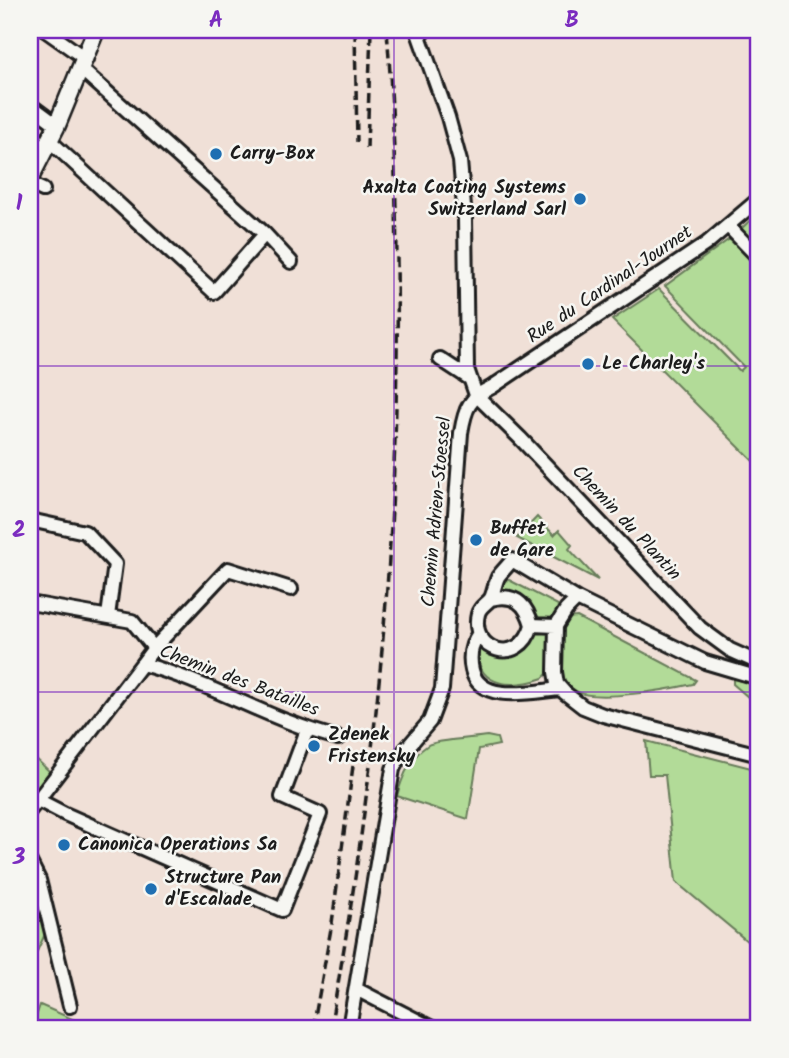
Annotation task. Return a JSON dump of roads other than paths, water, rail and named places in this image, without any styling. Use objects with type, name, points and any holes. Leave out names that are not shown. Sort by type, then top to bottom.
[{"type":"main road","points":[[30,178],[57,125],[96,30]]},
{"type":"street","points":[[45,30],[262,237]]},
{"type":"street","points":[[418,30],[460,161],[464,189],[467,369],[476,395]]},
{"type":"street","points":[[30,105],[57,125]]},
{"type":"street","points":[[49,141],[214,292],[262,237]]},
{"type":"street","points":[[30,184],[43,190]]},
{"type":"street","name":"Rue du Cardinal-Journet","points":[[476,395],[492,387],[729,227],[759,199]]},
{"type":"street","points":[[219,202],[291,262]]},
{"type":"street","points":[[729,227],[759,258]]},
{"type":"street","points":[[440,359],[469,378]]},
{"type":"street","name":"Chemin du Plantin","points":[[476,395],[700,628],[730,650],[759,663]]},
{"type":"street","name":"Chemin Adrien-Stoessel","points":[[349,1028],[393,769],[407,747],[430,721],[442,689],[461,433],[465,412],[476,395]]},
{"type":"street","points":[[30,520],[85,532],[115,564],[108,617]]},
{"type":"street","points":[[491,599],[499,576],[512,560],[577,599],[705,662],[759,678]]},
{"type":"street","points":[[142,664],[228,569],[291,589]]},
{"type":"street","points":[[500,596],[515,598],[526,608],[532,625],[523,644],[505,651],[488,645],[479,633],[478,614],[481,606],[491,599],[500,596]]},
{"type":"street","points":[[577,599],[556,626],[554,666],[561,689],[583,707],[603,715],[759,755]]},
{"type":"street","points":[[30,603],[132,621],[154,648]]},
{"type":"street","points":[[532,625],[556,626]]},
{"type":"street","points":[[479,633],[471,646],[471,664],[473,676],[481,685],[491,691],[512,694],[561,689]]},
{"type":"street","name":"Chemin des Batailles","points":[[34,805],[142,664],[168,671],[307,730],[338,737]]},
{"type":"street","points":[[34,805],[65,814],[282,910],[320,814],[282,797],[307,730]]},
{"type":"street","points":[[30,862],[41,889],[70,1006]]},
{"type":"street","points":[[356,989],[432,1028]]},
{"type":"railway","points":[[355,30],[357,142]]},
{"type":"railway","points":[[367,148],[371,30]]},
{"type":"railway","points":[[330,1028],[368,780],[391,531],[397,281],[387,30]]},
{"type":"railway","points":[[313,1028],[332,923],[353,766]]},
{"type":"place","name":"Carry-Box","points":[[216,154]]},
{"type":"place","name":"Axalta Coating Systems Switzerland Sarl","points":[[580,199]]},
{"type":"place","name":"Le Charley's","points":[[588,364]]},
{"type":"place","name":"Buffet de Gare","points":[[476,540]]},
{"type":"place","name":"Zdenek Fristensky","points":[[314,746]]},
{"type":"place","name":"Canonica Operations Sa","points":[[64,845]]},
{"type":"place","name":"Structure Pan d'Escalade","points":[[151,889]]}]
